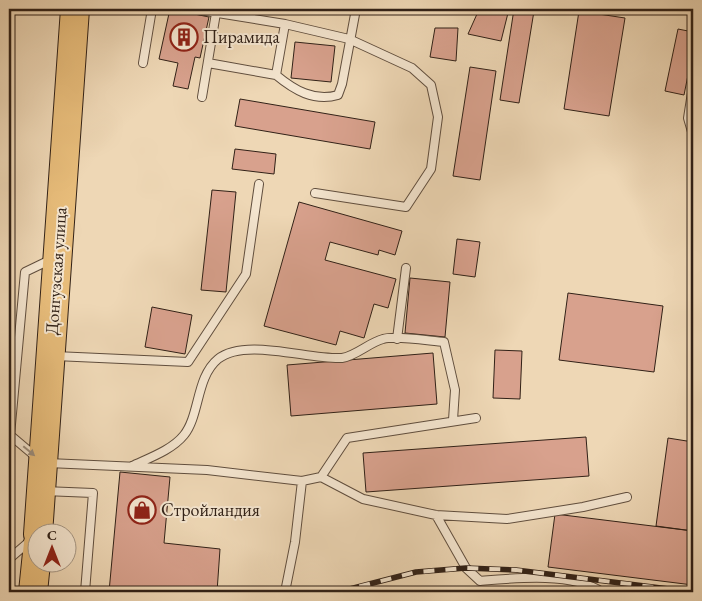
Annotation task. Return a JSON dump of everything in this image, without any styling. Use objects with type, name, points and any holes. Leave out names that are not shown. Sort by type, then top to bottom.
[{"type":"highway","name":"Донгузская улица","points":[[39,524],[56,257],[75,9]]},
{"type":"highway","points":[[33,592],[35,574]]},
{"type":"lane","points":[[143,63],[152,9]]},
{"type":"lane","points":[[193,9],[216,13],[234,12],[349,38],[412,68],[431,85],[438,117],[431,169],[406,207],[315,193]]},
{"type":"lane","points":[[208,63],[276,75],[290,86],[320,98],[338,95],[342,84],[349,38],[356,9]]},
{"type":"lane","points":[[202,97],[216,13]]},
{"type":"lane","points":[[276,75],[285,24]]},
{"type":"lane","points":[[693,86],[688,118],[693,135]]},
{"type":"lane","points":[[51,356],[188,362],[246,274],[259,184]]},
{"type":"lane","points":[[56,257],[25,272],[10,434],[44,463],[207,470],[302,481],[322,477],[363,499],[436,515],[507,519],[583,508],[627,497]]},
{"type":"lane","points":[[397,339],[406,268]]},
{"type":"lane","points":[[129,468],[156,455],[176,442],[185,433],[208,370],[224,355],[248,350],[343,358],[384,338],[444,342],[455,390],[453,420]]},
{"type":"lane","points":[[322,477],[347,438],[453,420],[476,418]]},
{"type":"lane","points":[[286,592],[295,542],[302,481]]},
{"type":"lane","points":[[42,491],[92,493],[85,592]]},
{"type":"lane","points":[[436,515],[466,568],[480,581],[550,578],[592,586],[602,592]]},
{"type":"lane","points":[[9,559],[28,543]]},
{"type":"building","name":"Пирамида","points":[[170,9],[209,17],[200,58],[195,57],[188,89],[173,86],[178,63],[159,59]]},
{"type":"building","points":[[493,9],[509,9],[501,41],[468,34],[477,14],[493,13]]},
{"type":"building","points":[[514,9],[534,11],[519,103],[500,100]]},
{"type":"building","points":[[579,11],[625,18],[609,116],[564,109]]},
{"type":"building","points":[[435,28],[458,28],[456,61],[430,57]]},
{"type":"building","points":[[678,29],[693,32],[693,50],[684,95],[665,91]]},
{"type":"building","points":[[295,42],[335,46],[331,82],[291,78]]},
{"type":"building","points":[[470,67],[496,71],[480,180],[453,176]]},
{"type":"building","points":[[240,99],[375,122],[370,149],[235,126]]},
{"type":"building","points":[[235,149],[276,154],[274,174],[232,169]]},
{"type":"building","points":[[212,190],[236,192],[226,292],[201,290]]},
{"type":"building","points":[[299,202],[402,231],[395,255],[379,250],[378,255],[330,242],[325,260],[396,279],[388,308],[374,304],[364,338],[340,331],[336,345],[264,326]]},
{"type":"building","points":[[457,239],[480,242],[475,277],[453,274]]},
{"type":"building","points":[[410,278],[450,282],[445,337],[405,333]]},
{"type":"building","points":[[568,293],[663,306],[654,372],[559,360]]},
{"type":"building","points":[[152,307],[192,315],[185,354],[145,347]]},
{"type":"building","points":[[495,350],[522,351],[520,399],[493,398]]},
{"type":"building","points":[[433,353],[437,404],[291,416],[287,365]]},
{"type":"building","points":[[586,437],[589,476],[366,492],[363,453]]},
{"type":"building","points":[[668,438],[693,442],[693,531],[656,526]]},
{"type":"building","name":"Стройландия","points":[[120,472],[170,477],[164,543],[220,549],[217,592],[109,592]]},
{"type":"building","points":[[555,514],[693,531],[693,585],[548,567]]},
{"type":"building","points":[[399,587],[398,592],[372,592]]},
{"type":"railway","points":[[338,592],[416,572],[466,568],[516,570],[693,592]]},
{"type":"place","name":"Пирамида","points":[[184,37]]},
{"type":"place","name":"Стройландия","points":[[142,510]]}]
